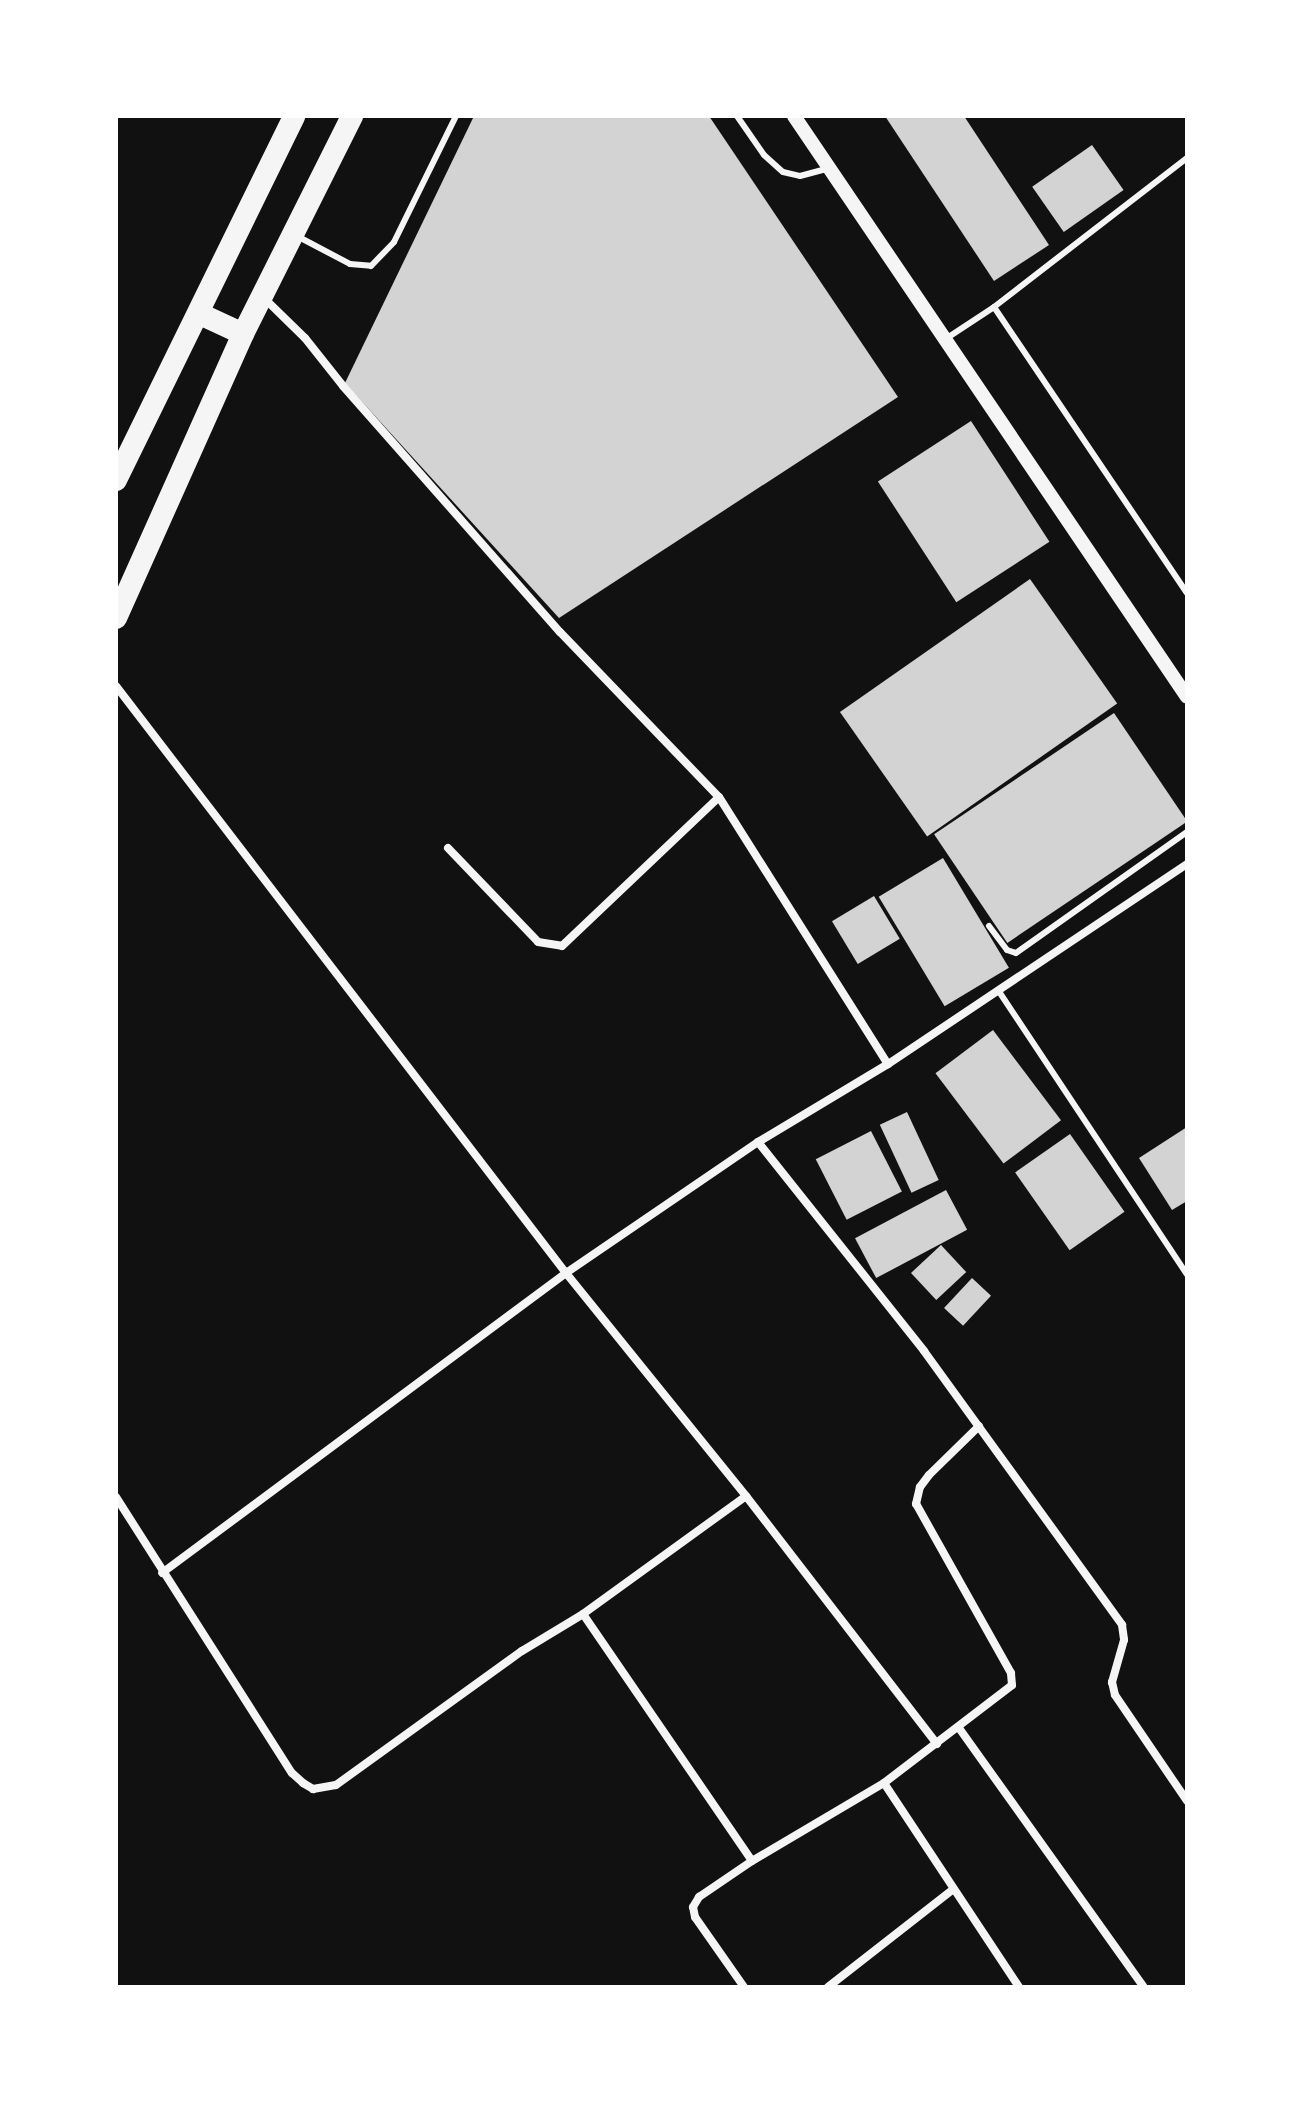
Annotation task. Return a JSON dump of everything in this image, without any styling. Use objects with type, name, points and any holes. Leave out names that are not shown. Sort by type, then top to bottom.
[{"type":"highway","points":[[116,480],[200,314],[294,116]]},
{"type":"highway","points":[[116,618],[243,334],[352,116]]},
{"type":"highway","points":[[200,314],[243,334]]},
{"type":"street","points":[[794,116],[1187,697]]},
{"type":"street","points":[[263,297],[305,338],[343,386],[560,632],[719,797],[888,1064]]},
{"type":"street","points":[[116,686],[566,1273],[746,1496],[937,1744]]},
{"type":"street","points":[[448,848],[532,936],[544,945],[562,946],[719,797]]},
{"type":"street","points":[[162,1573],[566,1273],[758,1142],[888,1064],[1187,864]]},
{"type":"street","points":[[758,1142],[979,1426],[1125,1629],[1112,1682],[1115,1695],[1187,1801]]},
{"type":"street","points":[[744,1987],[695,1917],[693,1907],[699,1897],[752,1861],[884,1783],[1010,1689],[1012,1678],[917,1511],[916,1496],[929,1475],[979,1426]]},
{"type":"street","points":[[116,1497],[292,1773],[313,1789],[336,1785],[522,1651],[583,1614],[746,1496]]},
{"type":"street","points":[[583,1614],[752,1861]]},
{"type":"street","points":[[959,1728],[1144,1987]]},
{"type":"street","points":[[884,1783],[1019,1987]]},
{"type":"street","points":[[828,1987],[952,1890]]},
{"type":"lane","points":[[294,234],[350,264],[371,266],[394,242],[456,116]]},
{"type":"lane","points":[[737,116],[764,155],[783,172],[800,176],[829,168]]},
{"type":"lane","points":[[944,340],[994,307],[1187,158]]},
{"type":"lane","points":[[994,307],[1187,593]]},
{"type":"lane","points":[[989,926],[1007,950],[1016,953],[1187,832]]},
{"type":"lane","points":[[998,990],[1187,1274]]},
{"type":"building","points":[[474,116],[709,116],[898,397],[559,618],[345,383]]},
{"type":"building","points":[[885,116],[964,116],[1049,245],[994,281]]},
{"type":"building","points":[[1092,145],[1124,190],[1064,232],[1032,187]]},
{"type":"building","points":[[971,421],[1049,542],[956,602],[878,481]]},
{"type":"building","points":[[1030,579],[1117,704],[927,837],[840,712]]},
{"type":"building","points":[[1114,713],[1187,822],[1007,943],[934,834]]},
{"type":"building","points":[[943,858],[1009,968],[945,1006],[879,897]]},
{"type":"building","points":[[874,896],[900,939],[858,964],[832,921]]},
{"type":"building","points":[[993,1030],[1061,1120],[1004,1164],[935,1073]]},
{"type":"building","points":[[907,1112],[939,1180],[912,1193],[880,1125]]},
{"type":"building","points":[[1187,1127],[1187,1201],[1172,1210],[1139,1158]]},
{"type":"building","points":[[871,1131],[902,1192],[847,1220],[816,1159]]},
{"type":"building","points":[[1070,1134],[1124,1212],[1070,1250],[1015,1172]]},
{"type":"building","points":[[946,1190],[967,1230],[876,1278],[855,1238]]},
{"type":"building","points":[[941,1245],[966,1272],[936,1300],[911,1273]]},
{"type":"building","points":[[972,1278],[991,1296],[963,1326],[944,1308]]}]
